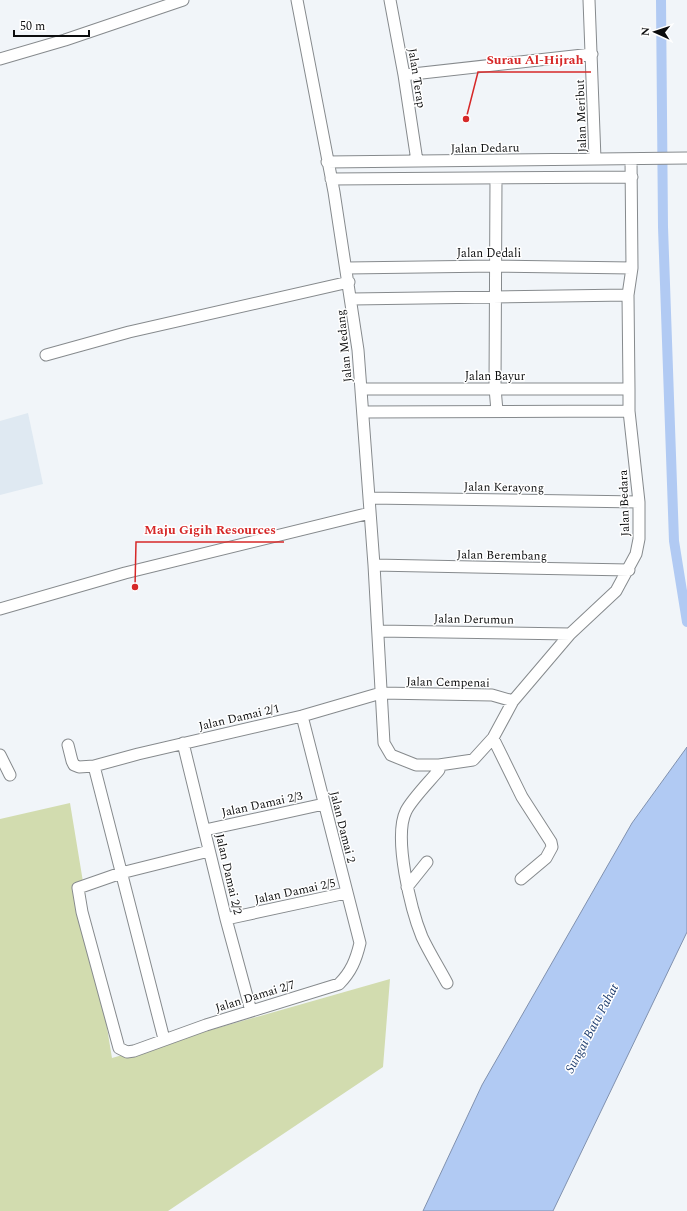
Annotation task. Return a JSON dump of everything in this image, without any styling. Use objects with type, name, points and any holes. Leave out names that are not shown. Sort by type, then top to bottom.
[{"type":"street","points":[[0,59],[65,40],[183,0]]},
{"type":"street","name":"Jalan Medang","points":[[297,0],[352,299],[363,412],[374,565],[381,694]]},
{"type":"street","name":"Jalan Terap","points":[[390,0],[404,75],[416,161]]},
{"type":"street","name":"Jalan Meribut","points":[[589,0],[595,160]]},
{"type":"street","points":[[404,75],[592,54]]},
{"type":"street","name":"Jalan Dedaru","points":[[327,162],[685,158]]},
{"type":"street","name":"Jalan Bedara","points":[[381,694],[384,743],[391,755],[416,765],[439,765],[472,760],[493,738],[513,700],[570,634],[616,591],[629,570],[636,554],[639,539],[639,502],[629,411],[628,295],[632,268],[631,159]]},
{"type":"street","points":[[331,179],[632,177]]},
{"type":"street","points":[[496,179],[495,388],[497,411]]},
{"type":"street","name":"Jalan Dedali","points":[[346,268],[496,266],[632,268]]},
{"type":"street","points":[[46,355],[129,332],[349,282]]},
{"type":"street","points":[[352,299],[628,295]]},
{"type":"street","name":"Jalan Bayur","points":[[361,389],[629,389]]},
{"type":"street","points":[[363,412],[629,411]]},
{"type":"street","name":"Jalan Kerayong","points":[[369,498],[639,502]]},
{"type":"street","points":[[0,609],[132,571],[370,513]]},
{"type":"street","name":"Jalan Berembang","points":[[374,565],[629,570]]},
{"type":"street","name":"Jalan Derumun","points":[[378,631],[570,634]]},
{"type":"street","name":"Jalan Cempenai","points":[[302,716],[381,694],[492,695],[513,700]]},
{"type":"street","name":"Jalan Damai 2/1","points":[[68,745],[74,765],[79,767],[94,766],[183,743],[302,716]]},
{"type":"street","name":"Jalan Damai 2","points":[[302,716],[360,943]]},
{"type":"street","points":[[493,738],[522,797],[551,842],[552,847],[546,858],[521,879]]},
{"type":"street","name":"Jalan Damai 2/2","points":[[183,743],[226,919],[251,1011]]},
{"type":"street","points":[[0,755],[10,775]]},
{"type":"street","points":[[439,765],[439,770],[406,811],[402,828],[402,844],[407,887],[422,936],[447,983]]},
{"type":"street","points":[[94,766],[164,1039]]},
{"type":"street","name":"Jalan Damai 2/3","points":[[205,830],[324,804]]},
{"type":"street","points":[[121,873],[209,851]]},
{"type":"street","points":[[407,887],[427,862]]},
{"type":"street","name":"Jalan Damai 2/7","points":[[121,873],[85,884],[78,888],[78,893],[119,1048],[127,1052],[339,984],[349,973],[356,960],[360,943]]},
{"type":"street","name":"Jalan Damai 2/5","points":[[226,919],[346,893]]},
{"type":"shaded area","points":[[28,413],[43,484],[0,495],[0,421]]},
{"type":"green space","points":[[70,803],[112,1058],[390,979],[383,1067],[168,1211],[0,1211],[0,819]]},
{"type":"water","name":"Sungai Batu Pahat","points":[[687,747],[687,932],[553,1211],[423,1211],[482,1085],[632,823]]},
{"type":"waterway","points":[[661,0],[663,227],[674,541],[687,622]]},
{"type":"place","name":"Surau Al-Hijrah","points":[[466,119]]},
{"type":"place","name":"Maju Gigih Resources","points":[[135,587]]}]
